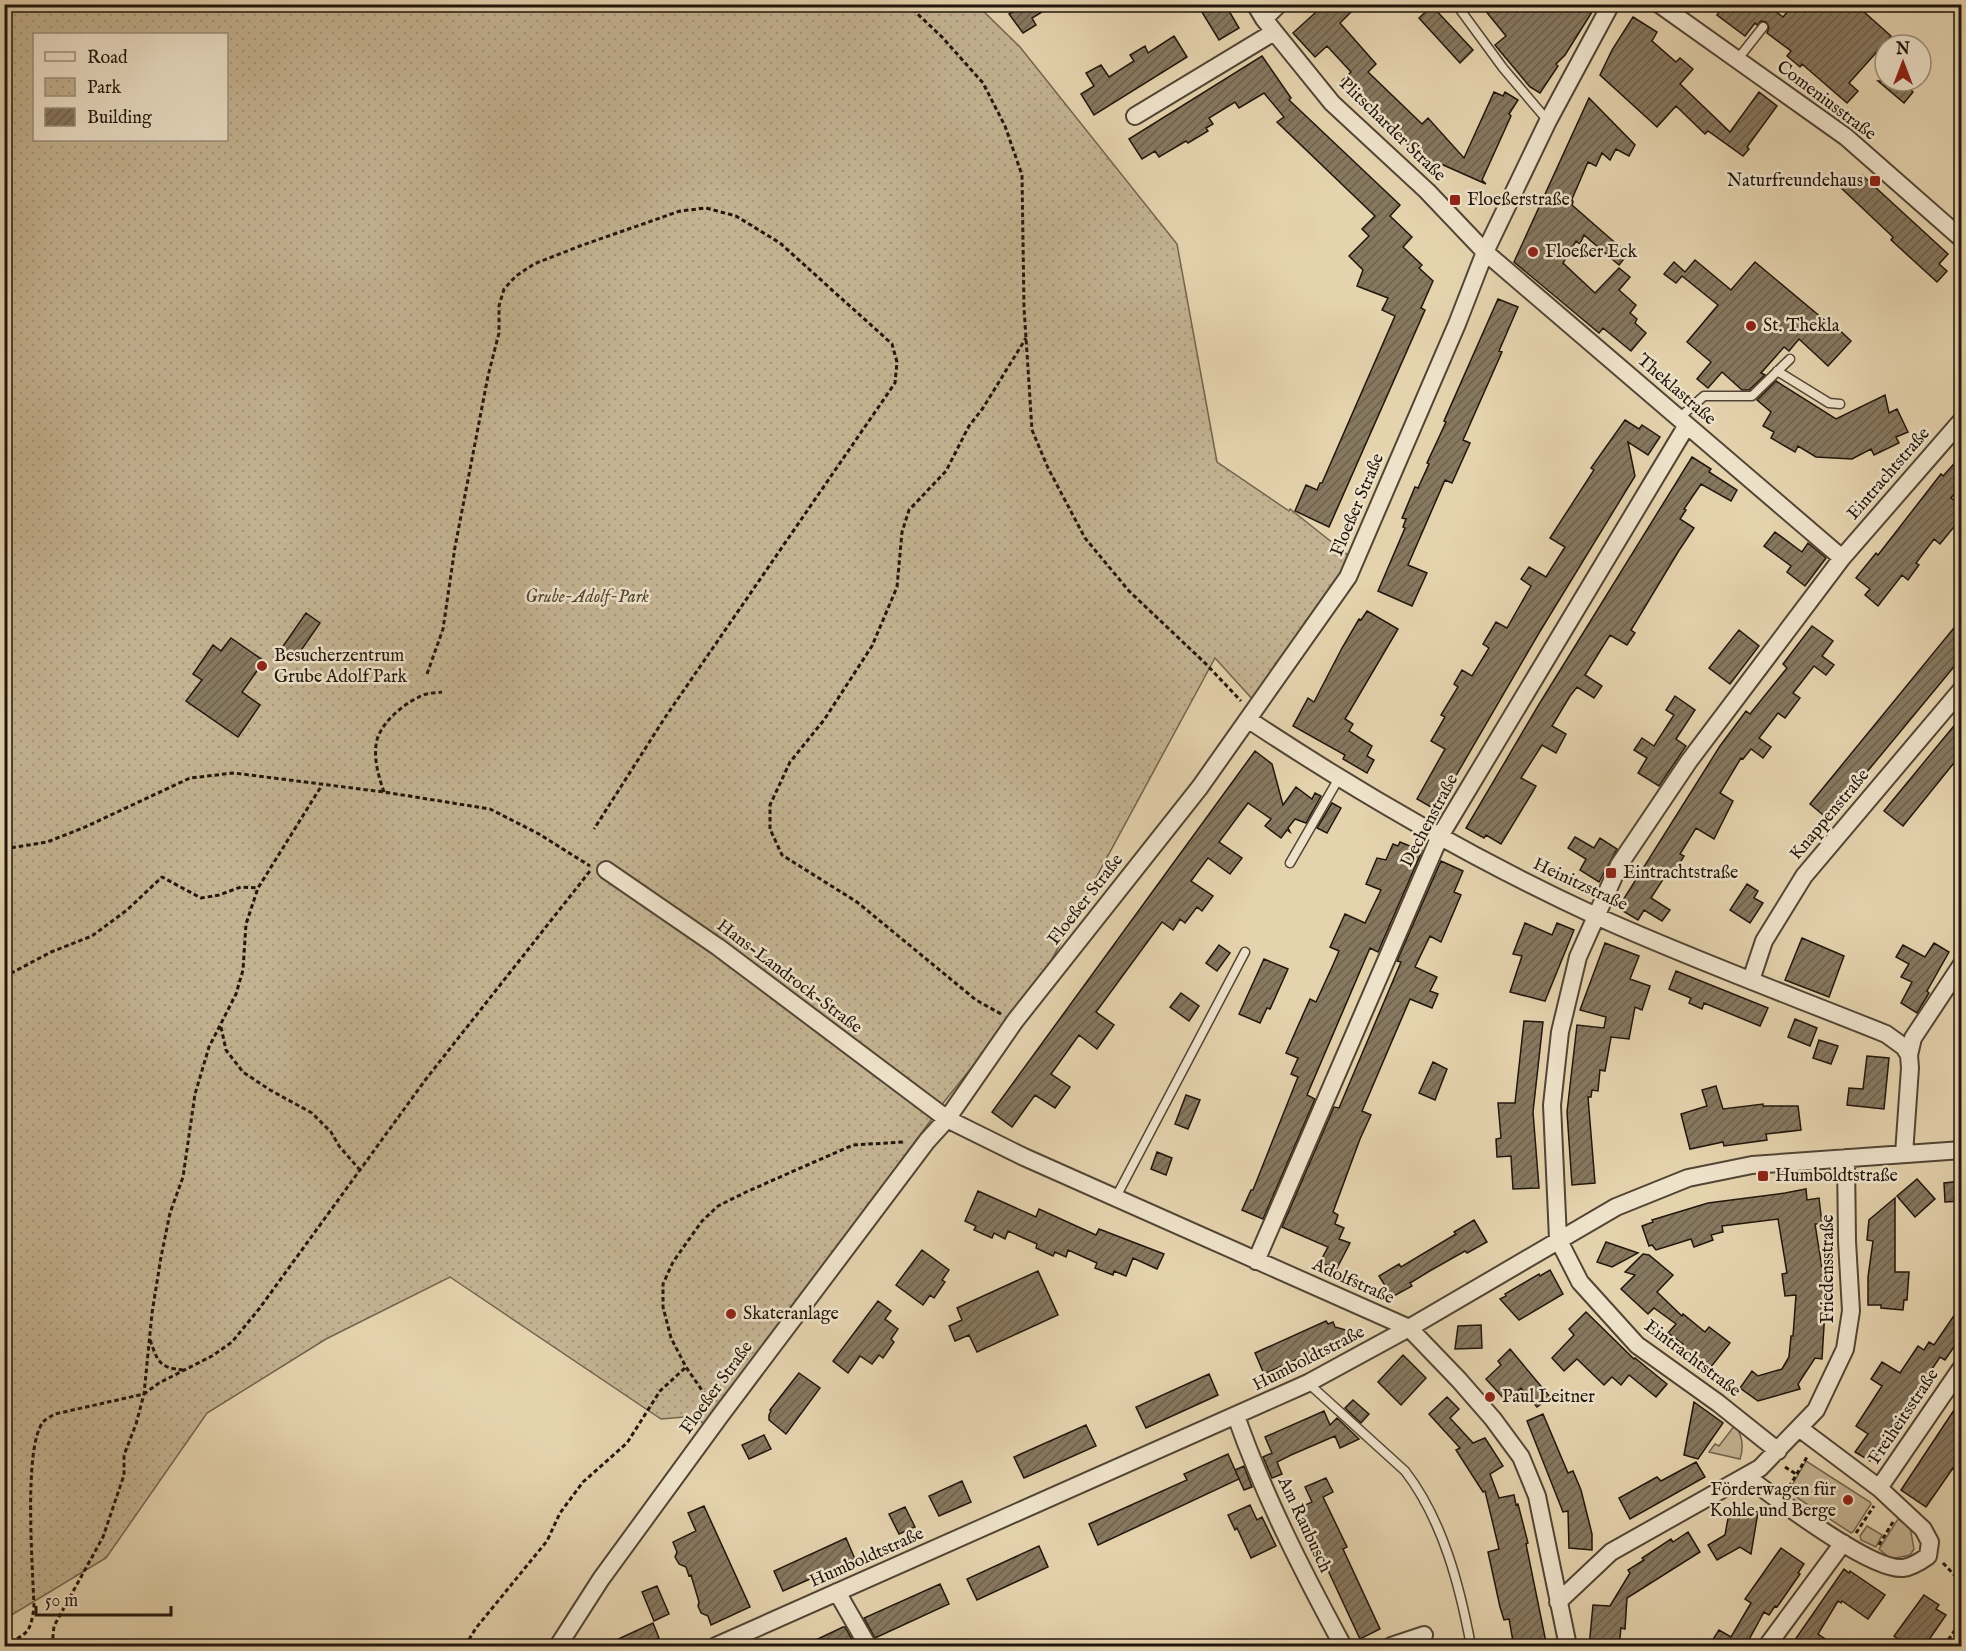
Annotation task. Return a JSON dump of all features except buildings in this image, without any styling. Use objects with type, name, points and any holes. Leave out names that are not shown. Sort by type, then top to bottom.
[{"type":"street","name":"Plitscharder Straße","points":[[1279,4],[1259,12],[1332,103],[1427,191],[1485,252]]},
{"type":"street","name":"Floeßer Straße","points":[[558,1647],[601,1579],[720,1416],[927,1141],[947,1119],[1015,1021],[1200,787],[1348,577],[1453,334],[1485,252],[1548,122],[1611,4]]},
{"type":"street","name":"Comeniusstraße","points":[[1659,4],[1846,137],[1962,239]]},
{"type":"street","points":[[1135,116],[1274,32]]},
{"type":"street","name":"Theklastraße","points":[[1485,252],[1842,558]]},
{"type":"street","name":"Eintrachtstraße","points":[[1784,1459],[1718,1403],[1637,1345],[1580,1282],[1558,1239],[1552,1105],[1560,1032],[1578,957],[1619,865],[1689,760],[1842,558],[1962,420]]},
{"type":"street","name":"Dechenstraße","points":[[1256,1261],[1440,836],[1684,422]]},
{"type":"street","name":"Knappenstraße","points":[[1751,980],[1764,941],[1804,876],[1962,689]]},
{"type":"street","name":"Heinitzstraße","points":[[1251,716],[1304,757],[1440,836],[1597,916],[1886,1034],[1904,1047],[1909,1055]]},
{"type":"street","name":"Hans-Landrock-Straße","points":[[599,869],[718,947],[947,1119]]},
{"type":"street","points":[[1904,1154],[1909,1055],[1913,1038],[1962,964]]},
{"type":"street","name":"Adolfstraße","points":[[947,1119],[1024,1157],[1409,1328],[1493,1419],[1521,1457],[1537,1496],[1568,1647]]},
{"type":"street","name":"Humboldtstraße","points":[[716,1647],[1308,1383],[1409,1328],[1616,1207],[1688,1178],[1752,1165],[1962,1150]]},
{"type":"street","name":"Friedensstraße","points":[[1558,1602],[1611,1552],[1760,1468],[1784,1459],[1799,1428],[1816,1410],[1845,1348],[1850,1321],[1846,1158]]},
{"type":"street","name":"Freiheitsstraße","points":[[1879,1488],[1962,1367]]},
{"type":"street","name":"Am Raubusch","points":[[1236,1416],[1247,1447],[1307,1577],[1343,1647]]},
{"type":"street","points":[[1747,1477],[1843,1544],[1881,1564],[1902,1568],[1918,1563],[1928,1556],[1930,1542],[1923,1529],[1879,1488],[1799,1428]]},
{"type":"street","points":[[1767,1647],[1843,1544]]},
{"type":"street","points":[[837,1592],[868,1647]]},
{"type":"street","points":[[1391,1647],[1424,1635]]},
{"type":"lane","points":[[1456,4],[1503,68],[1548,122]]},
{"type":"lane","points":[[1737,60],[1762,27]]},
{"type":"lane","points":[[1684,422],[1704,396],[1752,396],[1790,359]]},
{"type":"lane","points":[[1777,371],[1829,403],[1840,404]]},
{"type":"lane","points":[[1290,863],[1340,778]]},
{"type":"lane","points":[[1116,1197],[1245,952]]},
{"type":"lane","points":[[1308,1383],[1406,1471],[1418,1486],[1444,1543],[1462,1595],[1471,1647]]},
{"type":"path","points":[[907,4],[942,37],[983,83],[1005,126],[1022,176],[1024,306],[1032,430],[1048,468],[1085,538],[1129,591],[1205,663],[1251,716]]},
{"type":"path","points":[[427,674],[443,629],[455,547],[488,376],[499,333],[499,306],[504,289],[516,276],[534,264],[591,242],[680,211],[706,208],[736,216],[780,243],[892,344],[897,362],[896,383],[876,408],[664,719],[594,829]]},
{"type":"path","points":[[1015,1021],[976,1000],[857,902],[782,855],[770,830],[770,806],[790,762],[824,720],[872,646],[897,587],[902,532],[909,510],[945,471],[969,426],[983,408],[1026,338]]},
{"type":"path","points":[[384,792],[378,776],[376,744],[381,731],[393,715],[420,696],[442,692]]},
{"type":"path","points":[[4,849],[46,842],[83,828],[190,778],[234,773],[384,792],[490,809],[599,869],[426,1079],[259,1309],[232,1342],[144,1394],[55,1414],[43,1422],[37,1438],[30,1479],[34,1607],[31,1624],[23,1636],[4,1646]]},
{"type":"path","points":[[52,1647],[54,1626],[103,1537],[124,1474],[124,1455],[144,1394],[161,1257],[170,1213],[183,1177],[195,1094],[209,1047],[236,994],[243,970],[246,924],[258,888],[322,784]]},
{"type":"path","points":[[4,977],[51,952],[92,936],[127,910],[162,878],[201,898],[219,895],[241,887],[258,888]]},
{"type":"path","points":[[220,1027],[226,1050],[243,1072],[312,1113],[331,1132],[339,1146],[359,1169]]},
{"type":"path","points":[[720,1416],[686,1367],[671,1338],[663,1307],[663,1284],[673,1262],[702,1221],[718,1206],[853,1145],[927,1141]]},
{"type":"path","points":[[150,1339],[158,1361],[168,1368],[186,1370]]},
{"type":"path","points":[[465,1647],[476,1628],[547,1541],[560,1513],[583,1482],[627,1443],[660,1391],[686,1367]]},
{"type":"path","points":[[1784,1493],[1807,1457],[1798,1451]]},
{"type":"path","points":[[1779,1473],[1784,1459],[1797,1474]]},
{"type":"path","points":[[1843,1544],[1854,1538],[1877,1503],[1879,1488]]},
{"type":"path","points":[[1875,1552],[1897,1516]]},
{"type":"path","points":[[1928,1556],[1942,1561],[1962,1583]]},
{"type":"path","points":[[1944,1647],[1962,1620]]},
{"type":"green space","name":"Grube-Adolf-Park","points":[[4,5],[977,5],[1020,47],[1177,244],[1217,462],[1289,511],[1290,509],[1348,555],[1342,577],[1255,702],[1215,658],[1039,983],[944,1102],[707,1428],[696,1416],[661,1419],[450,1277],[326,1339],[207,1413],[106,1558],[5,1619]]},
{"type":"green space","points":[[1735,1425],[1742,1441],[1740,1459],[1709,1452],[1715,1444],[1719,1446]]},
{"type":"green space","points":[[1806,1461],[1870,1502],[1871,1504],[1853,1532],[1851,1533],[1790,1493]]},
{"type":"green space","points":[[1898,1519],[1910,1527],[1914,1549],[1910,1555],[1891,1559],[1879,1549]]},
{"type":"green space","points":[[1867,1526],[1882,1535],[1876,1547],[1861,1540],[1860,1536]]},
{"type":"place","name":"Naturfreundehaus","points":[[1875,181]]},
{"type":"place","name":"Floeßerstraße","points":[[1455,200]]},
{"type":"place","name":"Floeßer Eck","points":[[1533,252]]},
{"type":"place","name":"St. Thekla","points":[[1751,326]]},
{"type":"place","name":"Besucherzentrum Grube Adolf Park","points":[[262,666]]},
{"type":"place","name":"Eintrachtstraße","points":[[1611,873]]},
{"type":"place","name":"Humboldtstraße","points":[[1763,1176]]},
{"type":"place","name":"Skateranlage","points":[[731,1314]]},
{"type":"place","name":"Paul Leitner","points":[[1490,1397]]},
{"type":"place","name":"Förderwagen für Kohle und Berge","points":[[1848,1500]]}]
